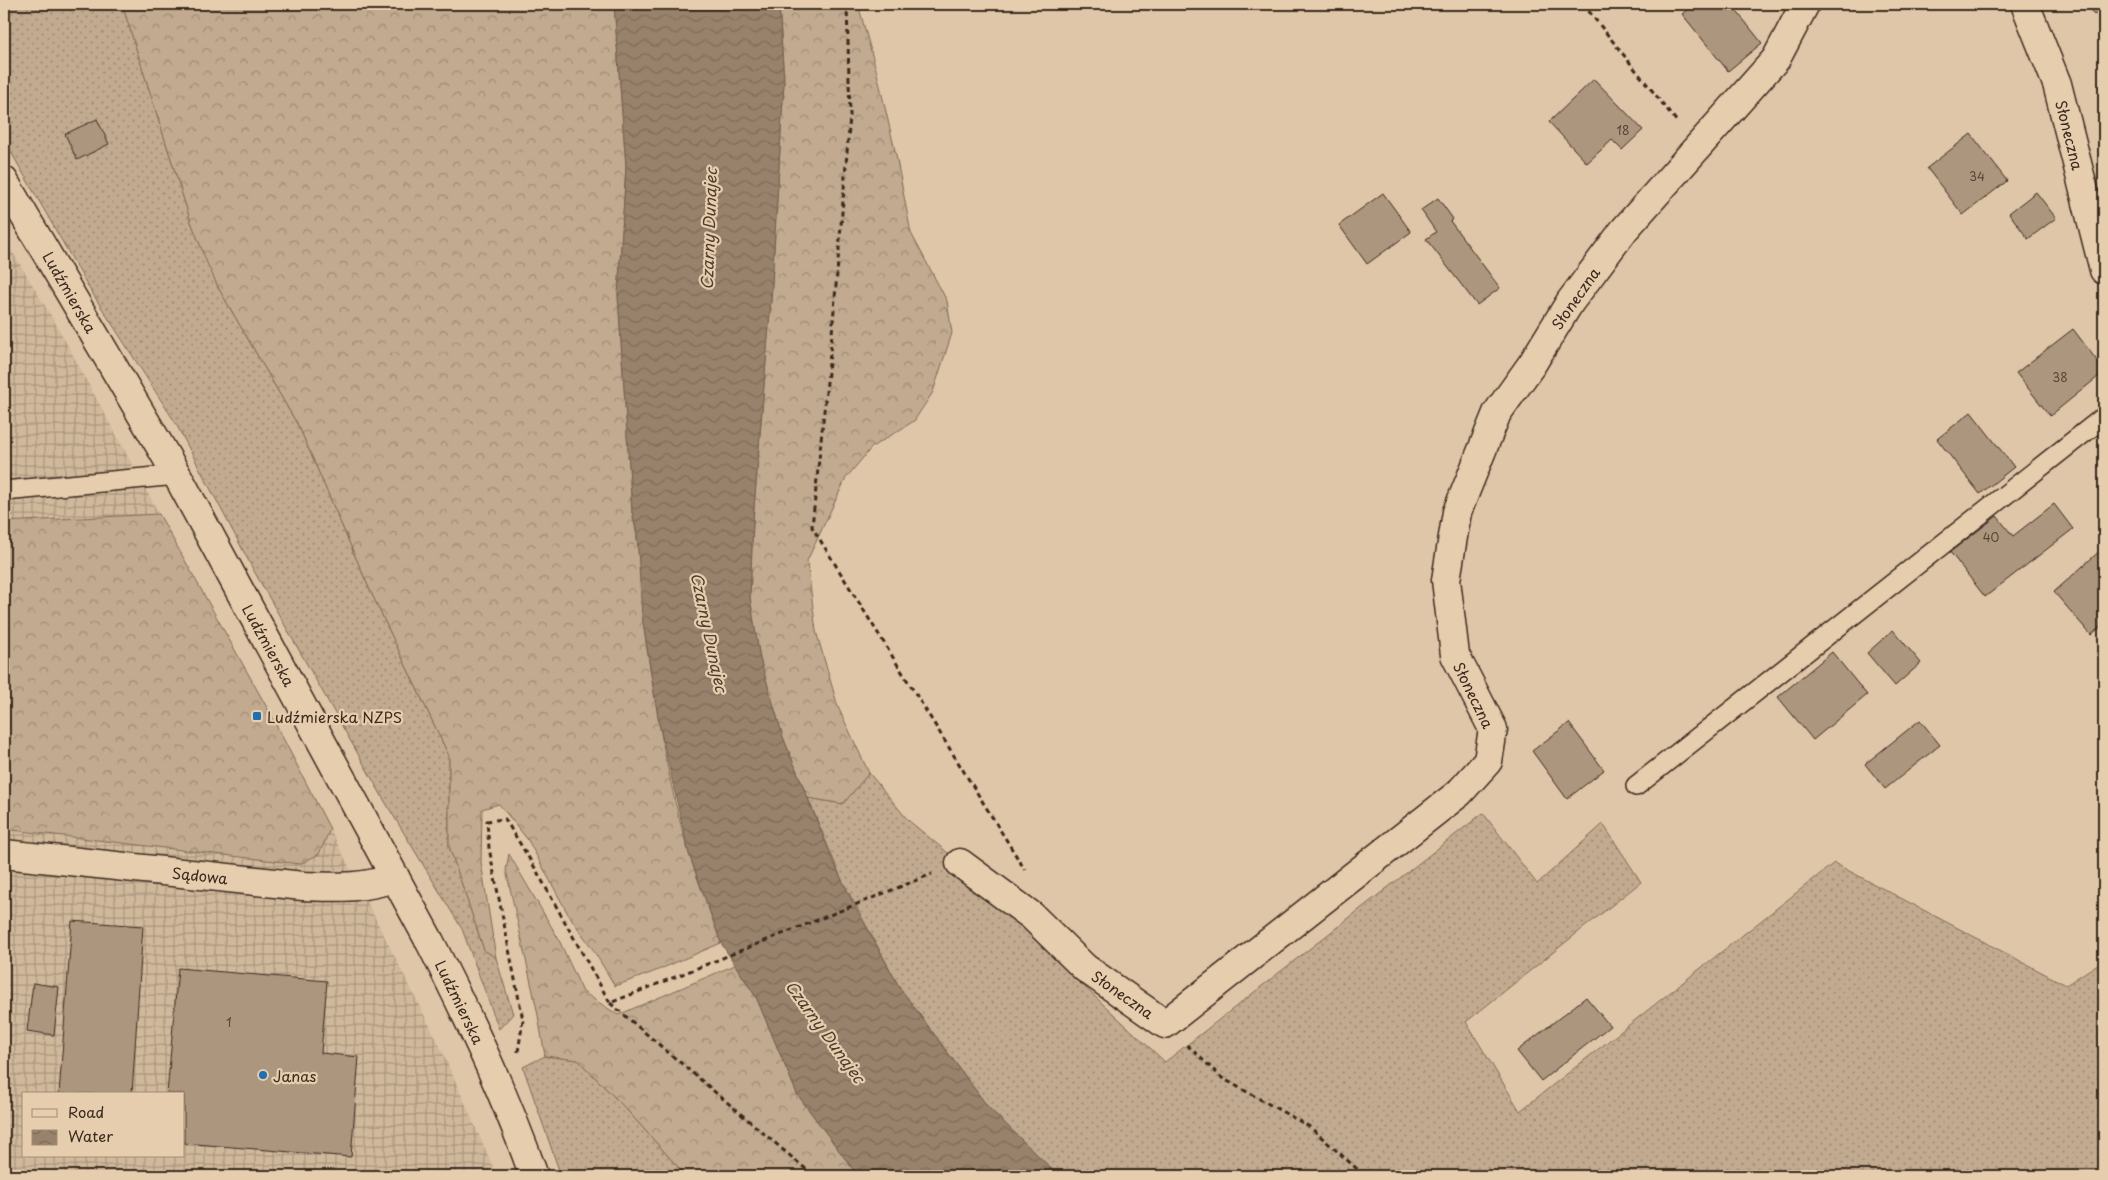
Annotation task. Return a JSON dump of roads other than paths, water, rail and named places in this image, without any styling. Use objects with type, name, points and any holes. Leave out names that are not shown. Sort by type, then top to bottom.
[{"type":"street","name":"Słoneczna","points":[[960,863],[1032,916],[1085,968],[1165,1024],[1459,793],[1488,761],[1493,729],[1454,655],[1446,580],[1457,512],[1497,413],[1532,364],[1570,302],[1624,230],[1776,59],[1805,4]]},
{"type":"street","name":"Słoneczna","points":[[2025,4],[2057,84],[2104,270]]},
{"type":"street","name":"Ludźmierska","points":[[4,180],[177,475],[395,877],[461,1002],[487,1060],[534,1176]]},
{"type":"street","name":"Sądowa","points":[[4,854],[303,886],[342,888],[380,884],[395,877]]},
{"type":"lane","points":[[1636,786],[2104,417]]},
{"type":"lane","points":[[4,491],[177,475]]},
{"type":"water","name":"Czarny Dunajec","points":[[614,4],[779,4],[784,82],[771,300],[753,520],[750,598],[760,659],[783,737],[833,861],[854,905],[900,988],[988,1107],[1059,1176],[858,1176],[797,1094],[756,997],[721,943],[689,854],[659,723],[642,616],[637,532],[632,512],[618,295],[626,166]]},
{"type":"place","name":"Ludźmierska NZPS","points":[[257,716]]},
{"type":"place","name":"Janas","points":[[263,1075]]}]
